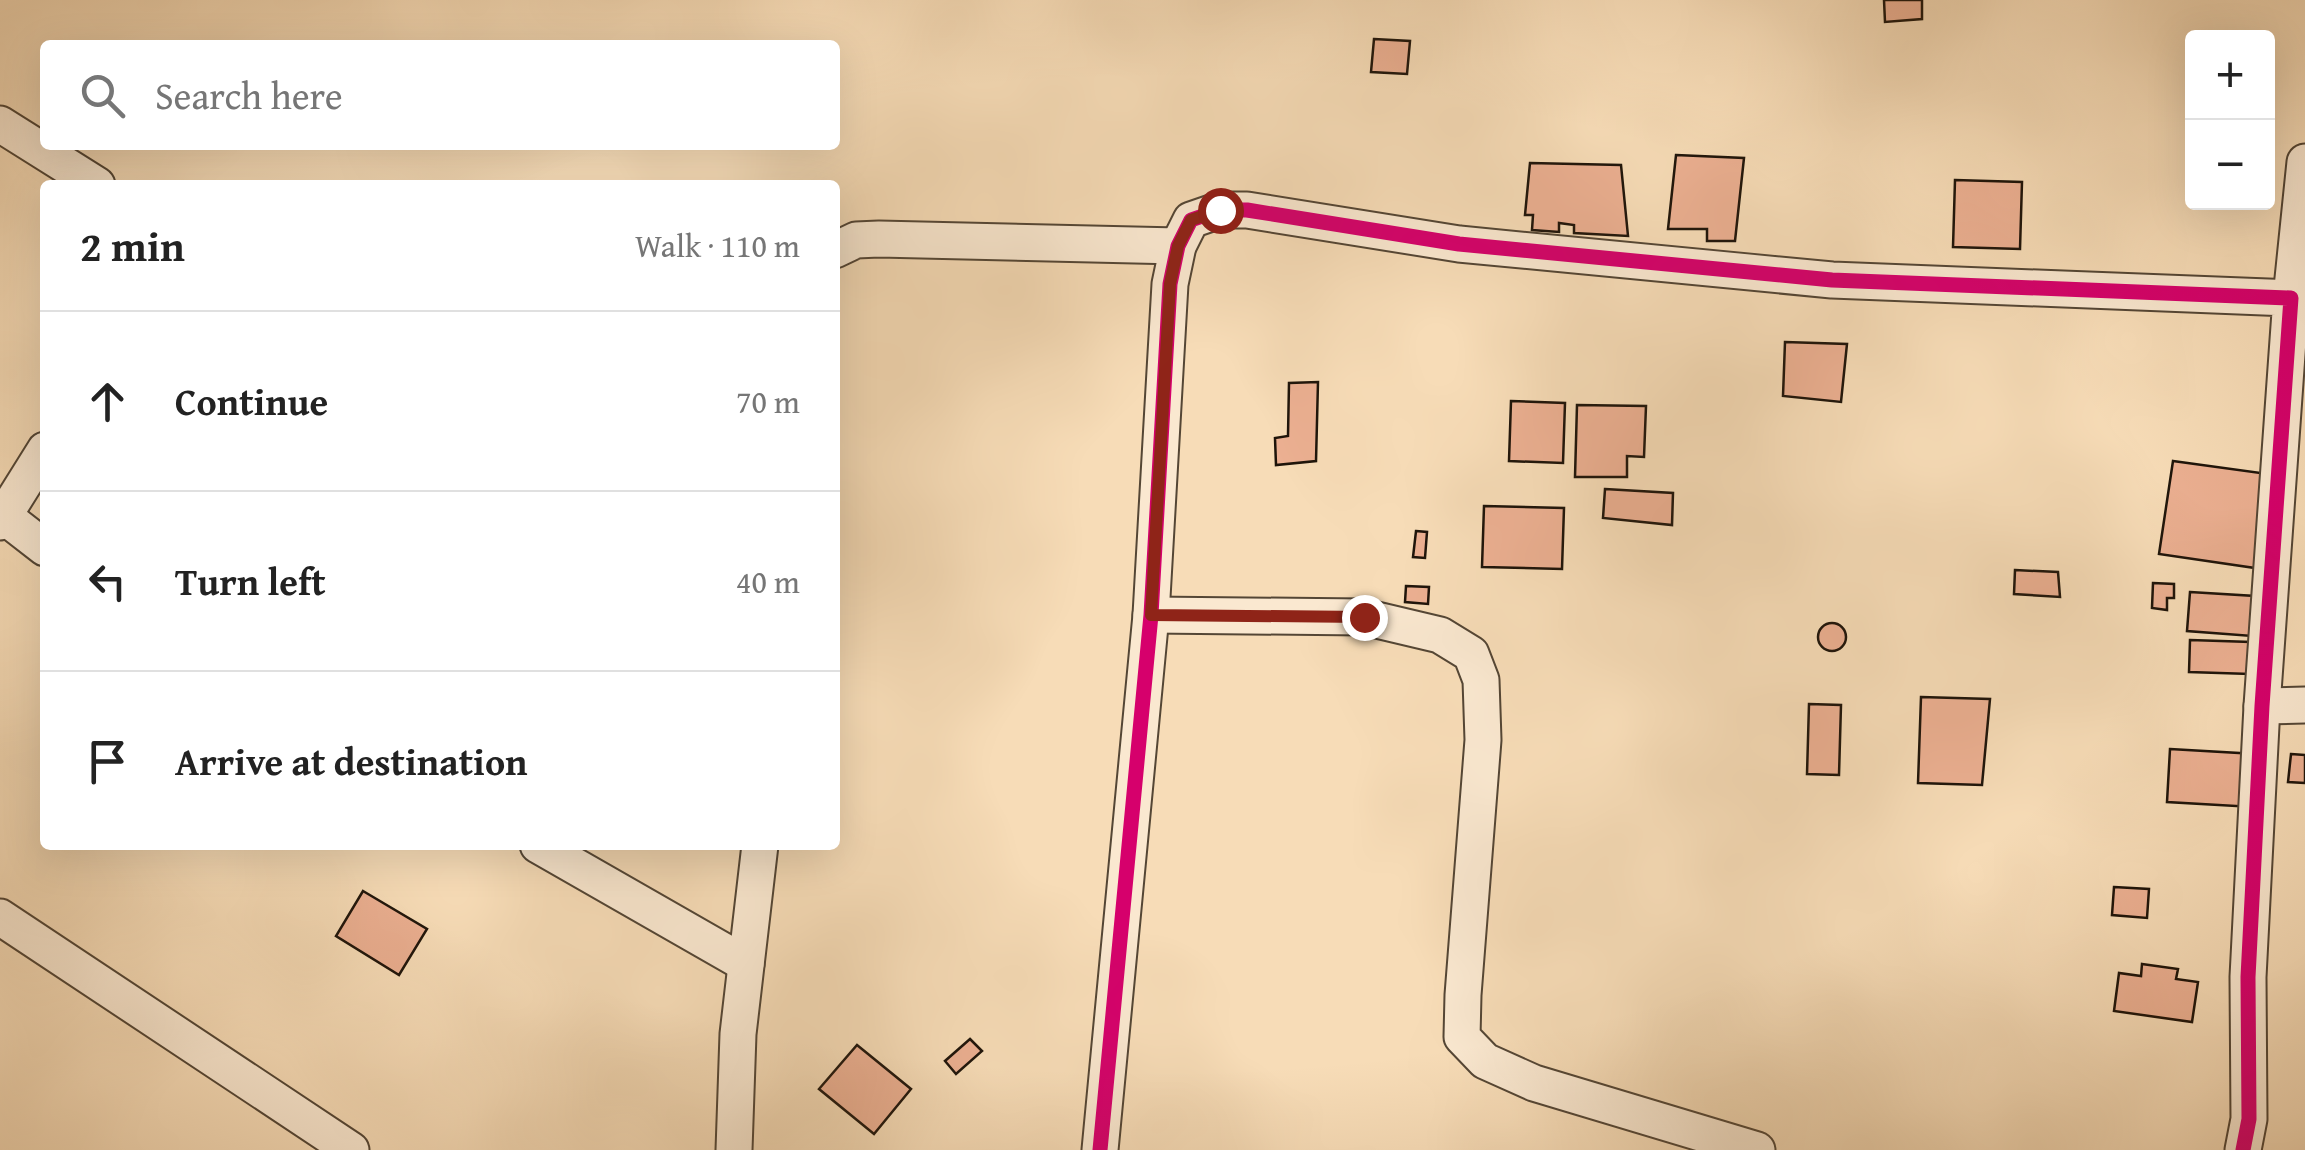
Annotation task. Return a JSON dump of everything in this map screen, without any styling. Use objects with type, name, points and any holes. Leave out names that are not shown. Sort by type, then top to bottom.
[{"type":"street","points":[[0,124],[40,149]]},
{"type":"street","points":[[41,150],[89,180]]},
{"type":"street","points":[[2244,1150],[2249,1120],[2248,977],[2262,706],[2290,298],[2305,162]]},
{"type":"street","points":[[1100,1150],[1151,615],[1170,284],[1178,246],[1191,220],[1220,210],[1247,210],[1458,244],[1832,280],[2290,298]]},
{"type":"street","points":[[840,248],[856,240],[879,239],[1178,246]]},
{"type":"street","points":[[40,458],[1,517],[40,544]]},
{"type":"street","points":[[1151,615],[1364,617],[1440,635],[1471,654],[1482,680],[1483,740],[1462,1037],[1484,1061],[1534,1083],[1757,1150]]},
{"type":"street","points":[[2262,706],[2305,705]]},
{"type":"street","points":[[547,850],[746,964]]},
{"type":"street","points":[[734,1150],[738,1034],[759,850]]},
{"type":"street","points":[[0,918],[350,1150]]},
{"type":"building","points":[[1884,0],[1922,0],[1922,19],[1885,22]]},
{"type":"building","points":[[1374,39],[1410,41],[1407,74],[1371,72]]},
{"type":"building","points":[[1676,155],[1744,158],[1735,241],[1707,241],[1707,229],[1668,229]]},
{"type":"building","points":[[1530,163],[1621,165],[1628,236],[1574,233],[1574,225],[1559,223],[1559,232],[1532,230],[1533,215],[1525,215]]},
{"type":"building","points":[[1955,180],[2022,182],[2020,249],[1953,247]]},
{"type":"building","points":[[1785,342],[1847,344],[1841,402],[1783,396]]},
{"type":"building","points":[[1318,382],[1316,461],[1276,465],[1275,438],[1288,436],[1289,383]]},
{"type":"building","points":[[1511,401],[1565,403],[1563,463],[1509,461]]},
{"type":"building","points":[[1577,405],[1646,406],[1644,457],[1627,456],[1627,477],[1575,477]]},
{"type":"building","points":[[2173,461],[2268,474],[2255,568],[2159,554]]},
{"type":"building","points":[[1605,489],[1673,493],[1672,525],[1603,518]]},
{"type":"building","points":[[1484,506],[1564,508],[1562,569],[1482,567]]},
{"type":"building","points":[[1416,531],[1427,532],[1425,558],[1413,557]]},
{"type":"building","points":[[2015,570],[2058,572],[2060,597],[2014,594]]},
{"type":"building","points":[[2153,583],[2174,584],[2174,598],[2167,598],[2167,610],[2152,608]]},
{"type":"building","points":[[1406,586],[1429,587],[1428,604],[1405,602]]},
{"type":"building","points":[[2190,592],[2255,596],[2252,636],[2187,631]]},
{"type":"building","points":[[1832,623],[1842,627],[1846,637],[1842,647],[1832,651],[1822,647],[1818,637],[1822,627]]},
{"type":"building","points":[[2190,640],[2251,642],[2250,674],[2189,672]]},
{"type":"building","points":[[1921,697],[1990,699],[1982,785],[1918,783]]},
{"type":"building","points":[[1809,704],[1841,705],[1839,775],[1807,774]]},
{"type":"building","points":[[2170,749],[2256,754],[2253,807],[2167,802]]},
{"type":"building","points":[[2291,754],[2305,755],[2305,783],[2288,782]]},
{"type":"building","points":[[2114,887],[2149,889],[2147,918],[2112,915]]},
{"type":"building","points":[[363,891],[427,929],[399,975],[336,936]]},
{"type":"building","points":[[2142,964],[2178,969],[2176,979],[2198,982],[2192,1022],[2114,1011],[2119,973],[2141,976]]},
{"type":"building","points":[[970,1039],[982,1051],[956,1074],[945,1061]]},
{"type":"building","points":[[857,1045],[911,1089],[874,1134],[819,1089]]},
{"type":"cycle path","points":[[1100,1150],[1151,615],[1170,284],[1178,246],[1191,220],[1220,210],[1247,210],[1459,244],[1832,280],[2291,298],[2262,706],[2248,977],[2249,1119],[2243,1150]]},
{"type":"route","points":[[1220,210],[1191,220],[1178,246],[1170,284],[1151,615],[1364,617]]}]
